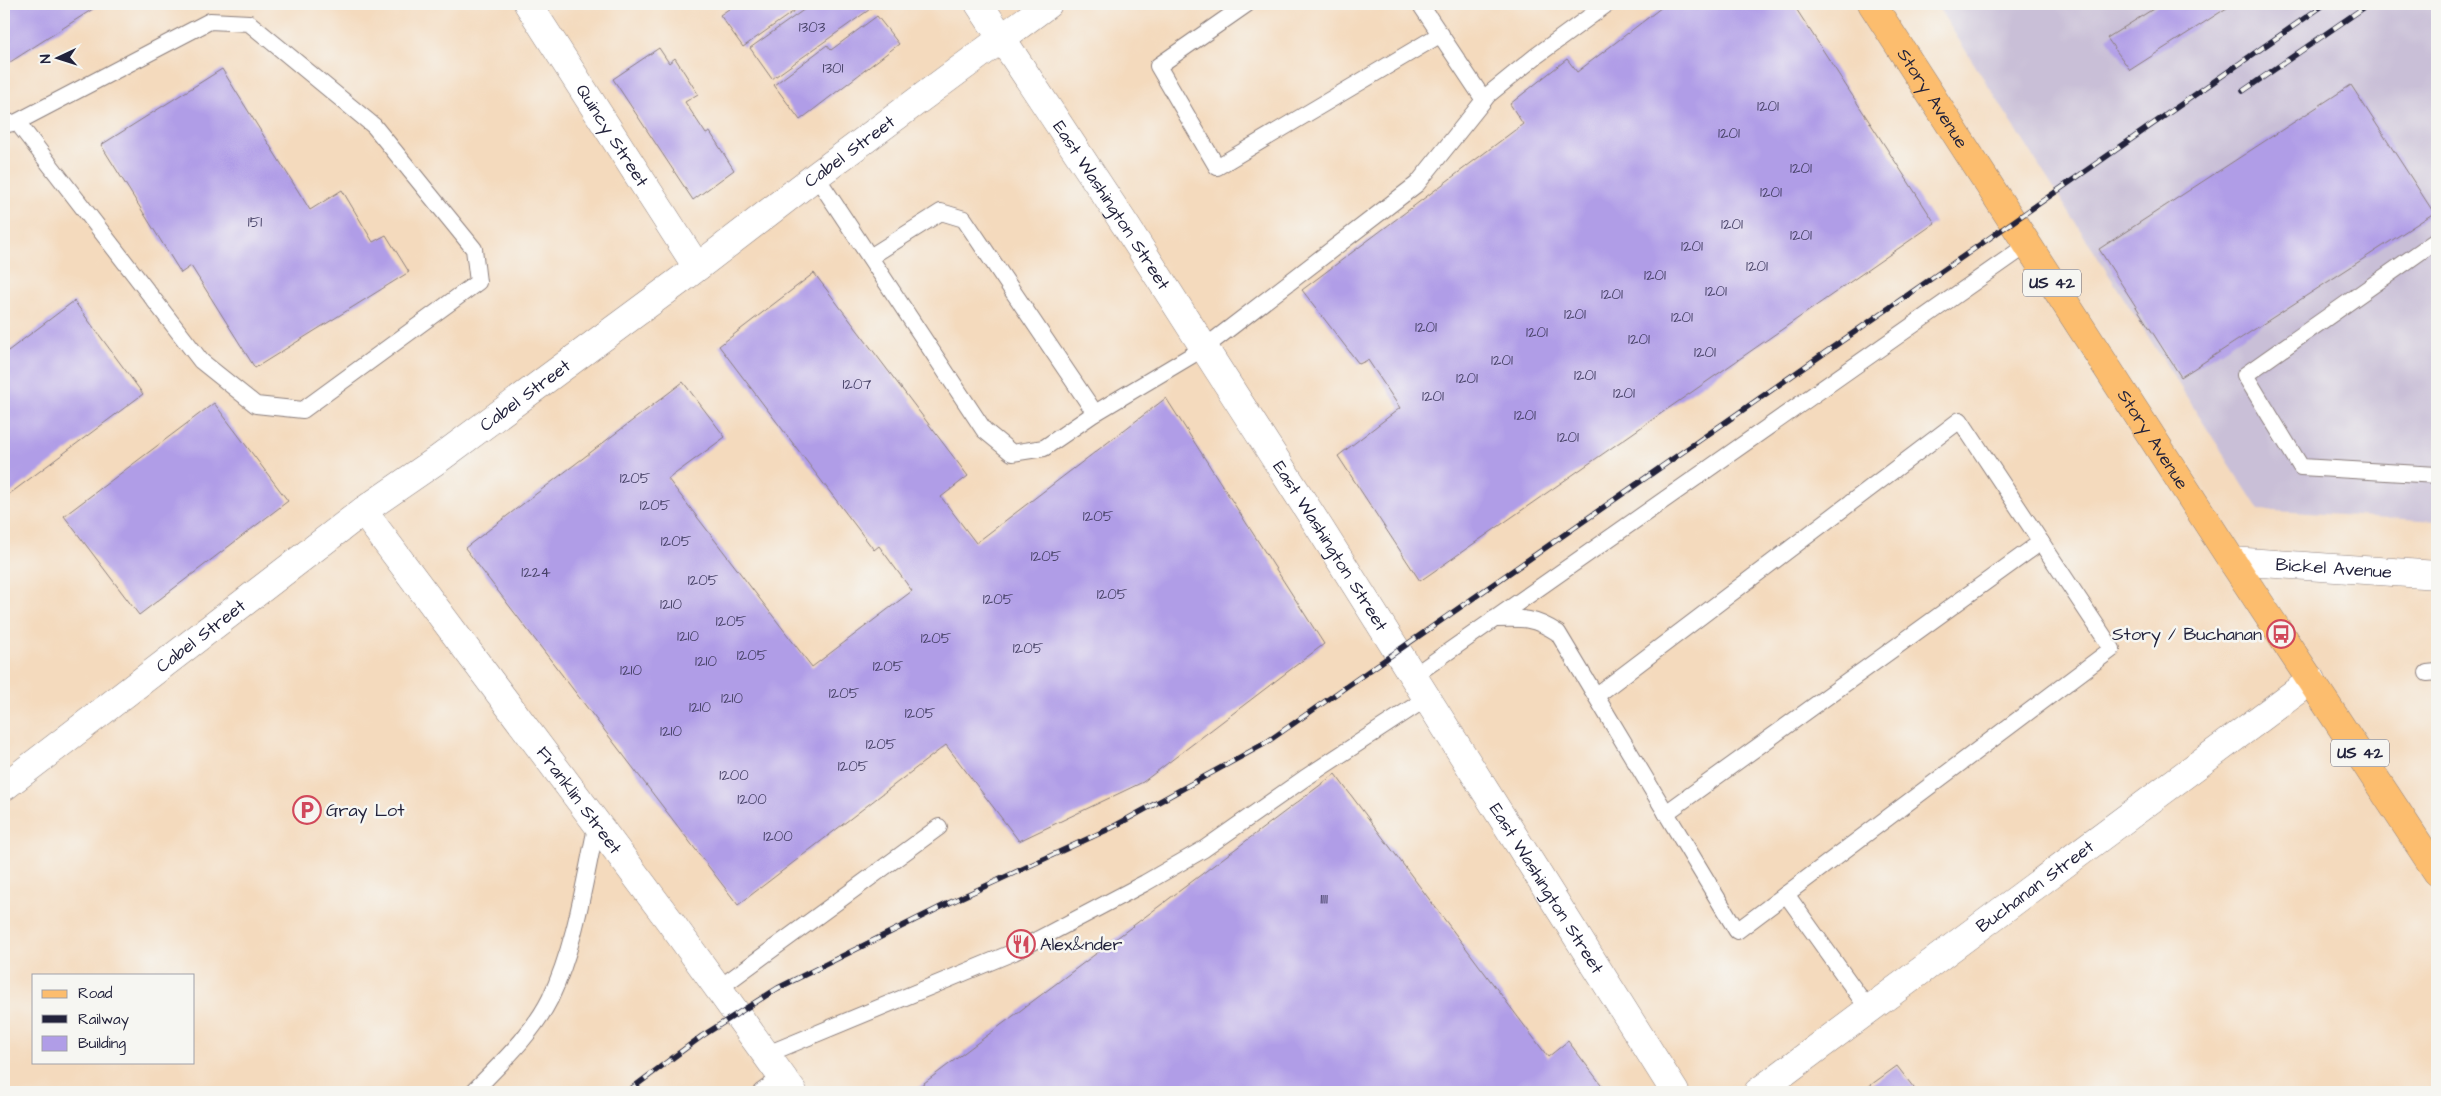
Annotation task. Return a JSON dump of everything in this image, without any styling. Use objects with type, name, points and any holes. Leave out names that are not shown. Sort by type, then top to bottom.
[{"type":"main road","name":"Story Avenue","points":[[1872,4],[2232,561],[2437,872]]},
{"type":"street","name":"Quincy Street","points":[[528,4],[697,268]]},
{"type":"street","name":"East Washington Street","points":[[979,4],[1204,348],[1675,1092]]},
{"type":"street","name":"Cabel Street","points":[[4,787],[363,511],[440,458],[697,268],[816,176],[1048,4]]},
{"type":"street","name":"Franklin Street","points":[[363,511],[597,823],[718,989],[765,1055],[779,1087]]},
{"type":"street","name":"Bickel Avenue","points":[[2232,561],[2437,575]]},
{"type":"street","name":"Buchanan Street","points":[[1758,1092],[2312,680]]},
{"type":"lane","points":[[1246,4],[1158,66],[1217,167],[1441,34]]},
{"type":"lane","points":[[1420,4],[1484,100]]},
{"type":"lane","points":[[816,176],[984,430],[1012,453],[1044,448],[1095,414],[1204,348],[1417,184],[1484,100],[1536,56],[1607,4]]},
{"type":"lane","points":[[210,21],[249,23],[374,126],[474,249],[478,282],[303,410],[256,405],[201,361],[10,124],[210,21]]},
{"type":"lane","points":[[870,257],[941,212],[964,219],[1095,414]]},
{"type":"lane","points":[[2437,240],[2245,375],[2301,467],[2437,475]]},
{"type":"lane","points":[[765,1055],[1014,952],[1145,883],[1204,849],[1305,778],[1420,687],[1494,619],[2027,245]]},
{"type":"lane","points":[[1494,619],[1521,618],[1541,622],[1558,633],[1737,931],[2112,649],[1960,420],[1596,695]]},
{"type":"lane","points":[[1666,813],[2041,542]]},
{"type":"lane","points":[[473,1092],[518,1046],[549,1000],[574,935],[597,823]]},
{"type":"lane","points":[[718,989],[939,827]]},
{"type":"lane","points":[[1786,894],[1869,1010]]},
{"type":"shaded area","points":[[1936,4],[2437,4],[2437,521],[2259,510]]},
{"type":"building","points":[[4,4],[98,4],[99,5],[4,66]]},
{"type":"building","points":[[736,4],[804,4],[743,47],[720,15]]},
{"type":"building","points":[[812,4],[871,4],[873,7],[772,79],[750,48]]},
{"type":"building","points":[[1666,4],[1793,4],[1935,223],[1420,581],[1338,456],[1400,408],[1368,360],[1359,364],[1302,290],[1523,124],[1510,104],[1567,59],[1577,72]]},
{"type":"building","points":[[2161,4],[2233,4],[2130,70],[2107,38]]},
{"type":"building","points":[[877,16],[899,44],[800,120],[774,85],[827,45],[831,50]]},
{"type":"building","points":[[659,48],[669,63],[675,58],[698,94],[685,102],[706,134],[710,132],[734,170],[693,200],[613,79]]},
{"type":"building","points":[[222,69],[310,210],[342,190],[373,242],[386,235],[409,272],[255,368],[191,266],[181,273],[101,145]]},
{"type":"building","points":[[2351,85],[2434,213],[2181,377],[2099,249]]},
{"type":"building","points":[[814,273],[968,476],[941,497],[976,543],[1166,398],[1324,644],[1143,782],[1019,841],[946,745],[738,905],[465,548],[683,382],[725,437],[668,479],[812,667],[912,591],[879,546],[874,550],[719,346]]},
{"type":"building","points":[[74,301],[143,394],[4,498],[4,354]]},
{"type":"building","points":[[214,403],[288,501],[139,615],[64,516]]},
{"type":"building","points":[[1335,774],[1548,1057],[1568,1041],[1607,1092],[912,1092]]},
{"type":"building","points":[[1897,1066],[1917,1092],[1861,1092]]},
{"type":"railway","points":[[627,1092],[702,1036],[778,988],[949,903],[1111,828],[1264,744],[2325,4]]},
{"type":"railway","points":[[2243,91],[2369,4]]},
{"type":"place","name":"Story / Buchanan","points":[[2281,634]]},
{"type":"place","name":"Gray Lot","points":[[307,810]]},
{"type":"place","name":"Alex&nder","points":[[1021,944]]}]
